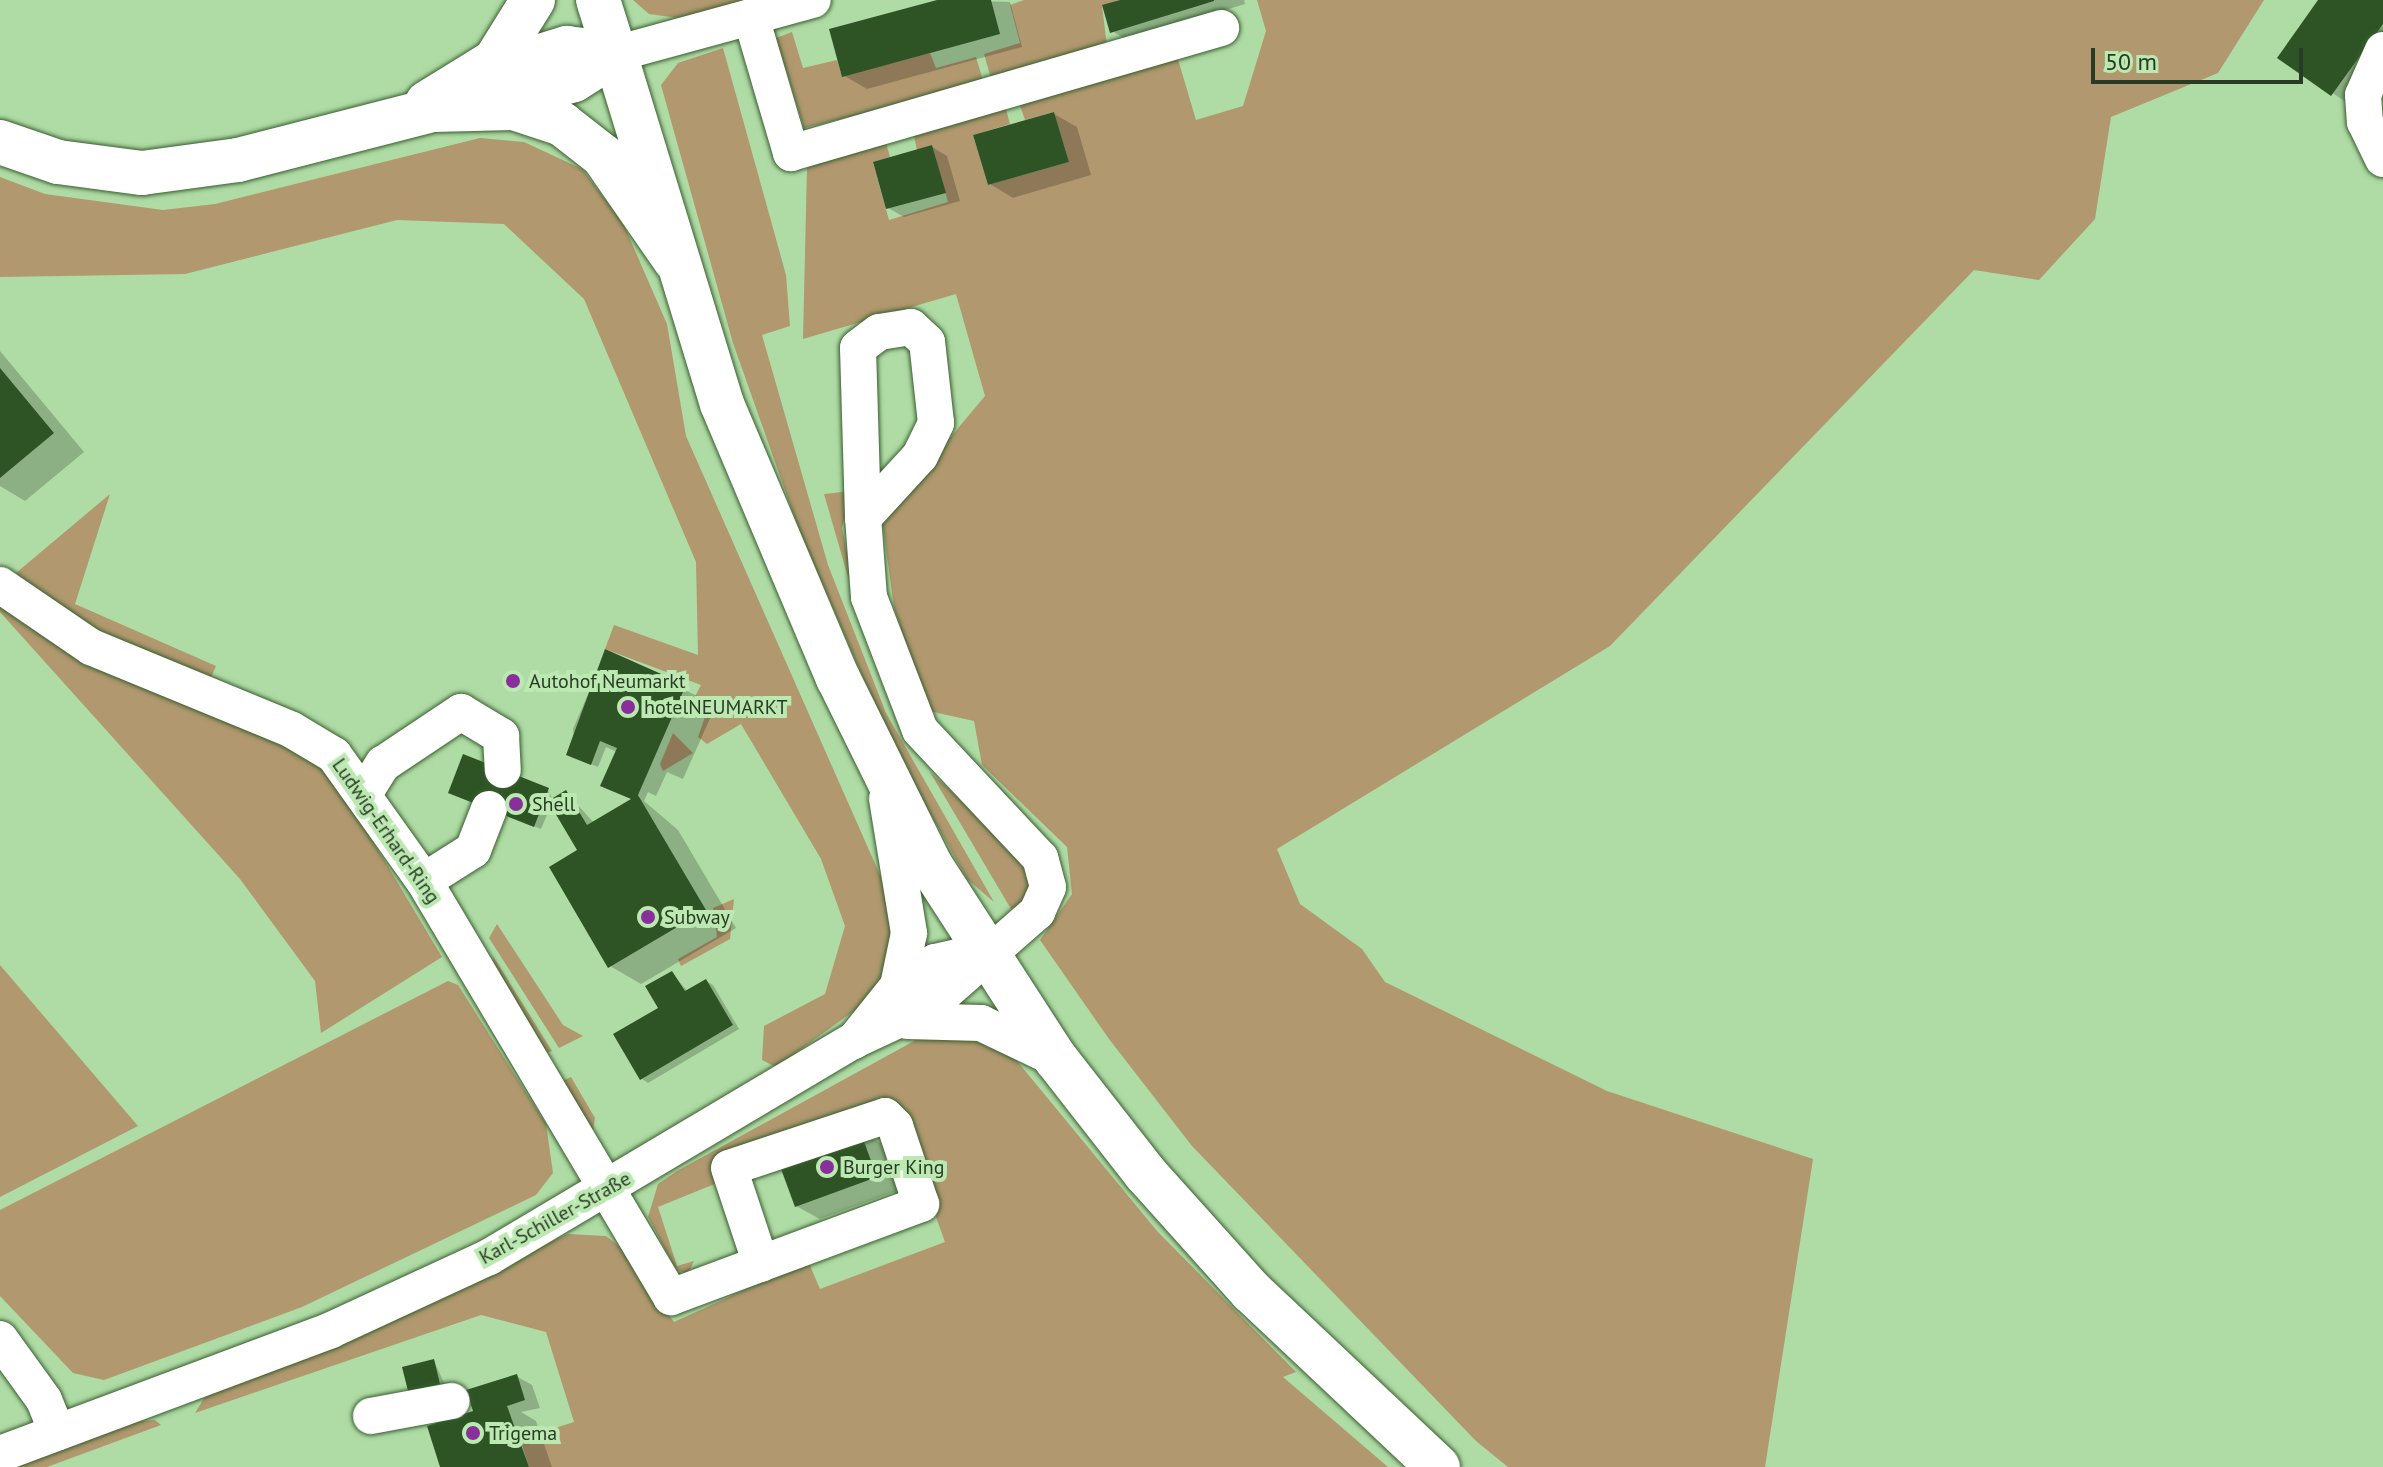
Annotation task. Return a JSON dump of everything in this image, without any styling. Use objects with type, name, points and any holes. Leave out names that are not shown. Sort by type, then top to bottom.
[{"type":"main road","points":[[480,92],[509,47],[533,0]]},
{"type":"main road","points":[[598,0],[675,260],[748,470],[883,777],[984,951],[1056,1059],[1220,1257],[1438,1467]]},
{"type":"main road","points":[[0,142],[58,162],[142,173],[238,160],[480,92],[553,50],[615,54]]},
{"type":"main road","points":[[480,92],[583,138],[632,192],[675,260]]},
{"type":"street","points":[[615,54],[813,0]]},
{"type":"street","points":[[751,17],[791,153],[1221,28]]},
{"type":"street","points":[[2383,50],[2363,95],[2365,122],[2383,159]]},
{"type":"street","points":[[853,1041],[898,986],[935,962],[984,951],[1037,912],[1047,873],[920,730],[869,597],[863,518],[858,348],[879,332],[911,327],[927,342],[936,423],[920,456],[863,518]]},
{"type":"street","name":"Ludwig-Erhard-Ring","points":[[6,592],[91,647],[314,741],[364,794],[424,881],[671,1297],[761,1264]]},
{"type":"street","points":[[364,794],[383,764],[461,712],[501,736],[503,770]]},
{"type":"street","points":[[883,777],[909,914],[898,986]]},
{"type":"street","points":[[424,881],[473,850],[489,809]]},
{"type":"street","name":"Karl-Schiller-Straße","points":[[0,1454],[357,1319],[608,1190],[853,1041],[898,1022],[959,987],[984,951]]},
{"type":"street","points":[[898,1022],[966,1020],[1056,1059]]},
{"type":"street","points":[[877,1113],[895,1126],[921,1204],[761,1264],[729,1168],[877,1113]]},
{"type":"street","points":[[0,1339],[44,1400],[57,1432]]},
{"type":"street","points":[[371,1416],[452,1401]]},
{"type":"shaded area","points":[[633,0],[749,0],[678,18],[649,14]]},
{"type":"shaded area","points":[[1024,0],[1120,0],[1102,6],[1107,46],[992,82],[984,54],[1020,43],[1010,5]]},
{"type":"shaded area","points":[[1257,0],[2264,0],[2218,73],[2111,117],[2095,219],[2039,280],[1974,270],[1610,646],[1277,849],[1300,904],[1362,949],[1385,982],[1607,1091],[1813,1159],[1765,1467],[1508,1467],[1476,1441],[1192,1146],[1109,1039],[1040,940],[1072,894],[1067,847],[982,765],[974,721],[929,711],[894,608],[882,519],[985,396],[956,294],[803,339],[807,168],[884,136],[890,157],[873,163],[889,220],[948,202],[932,145],[917,150],[912,127],[1004,102],[1010,124],[973,135],[988,185],[1069,162],[1054,112],[1025,120],[1018,100],[1177,56],[1196,120],[1243,106],[1266,31]]},
{"type":"shaded area","points":[[792,32],[803,68],[837,60],[842,76],[930,53],[936,68],[976,57],[984,84],[804,128],[776,38]]},
{"type":"shaded area","points":[[723,48],[786,275],[790,326],[762,335],[828,565],[886,713],[994,902],[967,879],[893,747],[798,527],[733,343],[661,85],[678,63]]},
{"type":"shaded area","points":[[480,138],[524,142],[582,169],[623,223],[667,324],[686,436],[888,893],[894,929],[889,965],[865,1003],[776,1067],[762,1060],[764,1026],[825,994],[845,926],[821,859],[741,724],[707,744],[698,737],[706,714],[690,706],[701,685],[605,649],[614,625],[698,655],[696,562],[584,299],[504,224],[397,220],[185,274],[0,277],[0,177],[45,194],[163,210],[215,204]]},
{"type":"shaded area","points":[[851,491],[842,528],[861,622],[824,494]]},
{"type":"shaded area","points":[[110,494],[75,604],[216,666],[211,677],[203,680],[52,607],[16,573]]},
{"type":"shaded area","points":[[0,600],[61,647],[296,752],[335,778],[442,957],[321,1033],[315,981],[240,879],[0,612]]},
{"type":"shaded area","points":[[673,733],[693,753],[663,771],[660,764]]},
{"type":"shaded area","points":[[930,772],[1018,852],[1034,891],[1020,906],[1011,909]]},
{"type":"shaded area","points":[[734,899],[730,939],[681,966],[678,959],[717,937],[713,908]]},
{"type":"shaded area","points":[[497,924],[563,1025],[583,1036],[559,1048],[489,938]]},
{"type":"shaded area","points":[[493,956],[552,1051],[545,1054],[496,976]]},
{"type":"shaded area","points":[[0,965],[138,1126],[0,1197]]},
{"type":"shaded area","points":[[448,981],[458,985],[546,1124],[553,1173],[536,1195],[302,1307],[104,1380],[73,1373],[0,1296],[0,1210]]},
{"type":"shaded area","points":[[925,1035],[974,1036],[1013,1056],[1157,1231],[1296,1372],[1283,1377],[1388,1467],[529,1467],[520,1439],[574,1422],[546,1332],[481,1315],[195,1413],[206,1395],[568,1234],[606,1236],[620,1247],[674,1322],[808,1261],[820,1289],[945,1242],[899,1114],[883,1101],[831,1116],[722,1181],[658,1207],[677,1266],[694,1261],[688,1274],[676,1270],[648,1217],[658,1184],[677,1171]]},
{"type":"shaded area","points":[[571,1077],[595,1118],[593,1130],[562,1081]]},
{"type":"shaded area","points":[[155,1420],[161,1425],[47,1467],[9,1467],[130,1422]]},
{"type":"building","points":[[937,0],[991,0],[1000,34],[842,77],[829,29]]},
{"type":"building","points":[[1120,0],[1214,1],[1110,33],[1102,5]]},
{"type":"building","points":[[2318,0],[2383,0],[2383,24],[2331,96],[2277,58]]},
{"type":"building","points":[[1054,112],[1069,162],[988,185],[973,135]]},
{"type":"building","points":[[932,145],[946,193],[886,209],[873,162]]},
{"type":"building","points":[[0,368],[54,433],[0,478]]},
{"type":"building","points":[[605,649],[686,685],[638,795],[706,910],[608,968],[549,867],[577,850],[548,801],[566,790],[587,825],[631,799],[600,786],[617,748],[600,741],[591,765],[566,755]]},
{"type":"building","points":[[463,754],[549,788],[534,827],[448,793]]},
{"type":"building","points":[[672,971],[685,991],[706,979],[733,1025],[640,1080],[613,1034],[658,1008],[645,986]]},
{"type":"building","name":"Burger King","points":[[859,1128],[877,1177],[795,1207],[777,1158]]},
{"type":"building","points":[[434,1359],[440,1384],[408,1391],[402,1367]]},
{"type":"building","name":"Trigema","points":[[517,1374],[525,1400],[507,1406],[529,1467],[440,1467],[427,1426],[473,1411],[466,1390]]},
{"type":"place","name":"Autohof Neumarkt","points":[[513,681]]},
{"type":"place","name":"hotelNEUMARKT","points":[[628,707]]},
{"type":"place","name":"Shell","points":[[516,804]]},
{"type":"place","name":"Subway","points":[[648,917]]},
{"type":"place","name":"Burger King","points":[[827,1167]]},
{"type":"place","name":"Trigema","points":[[473,1433]]}]
